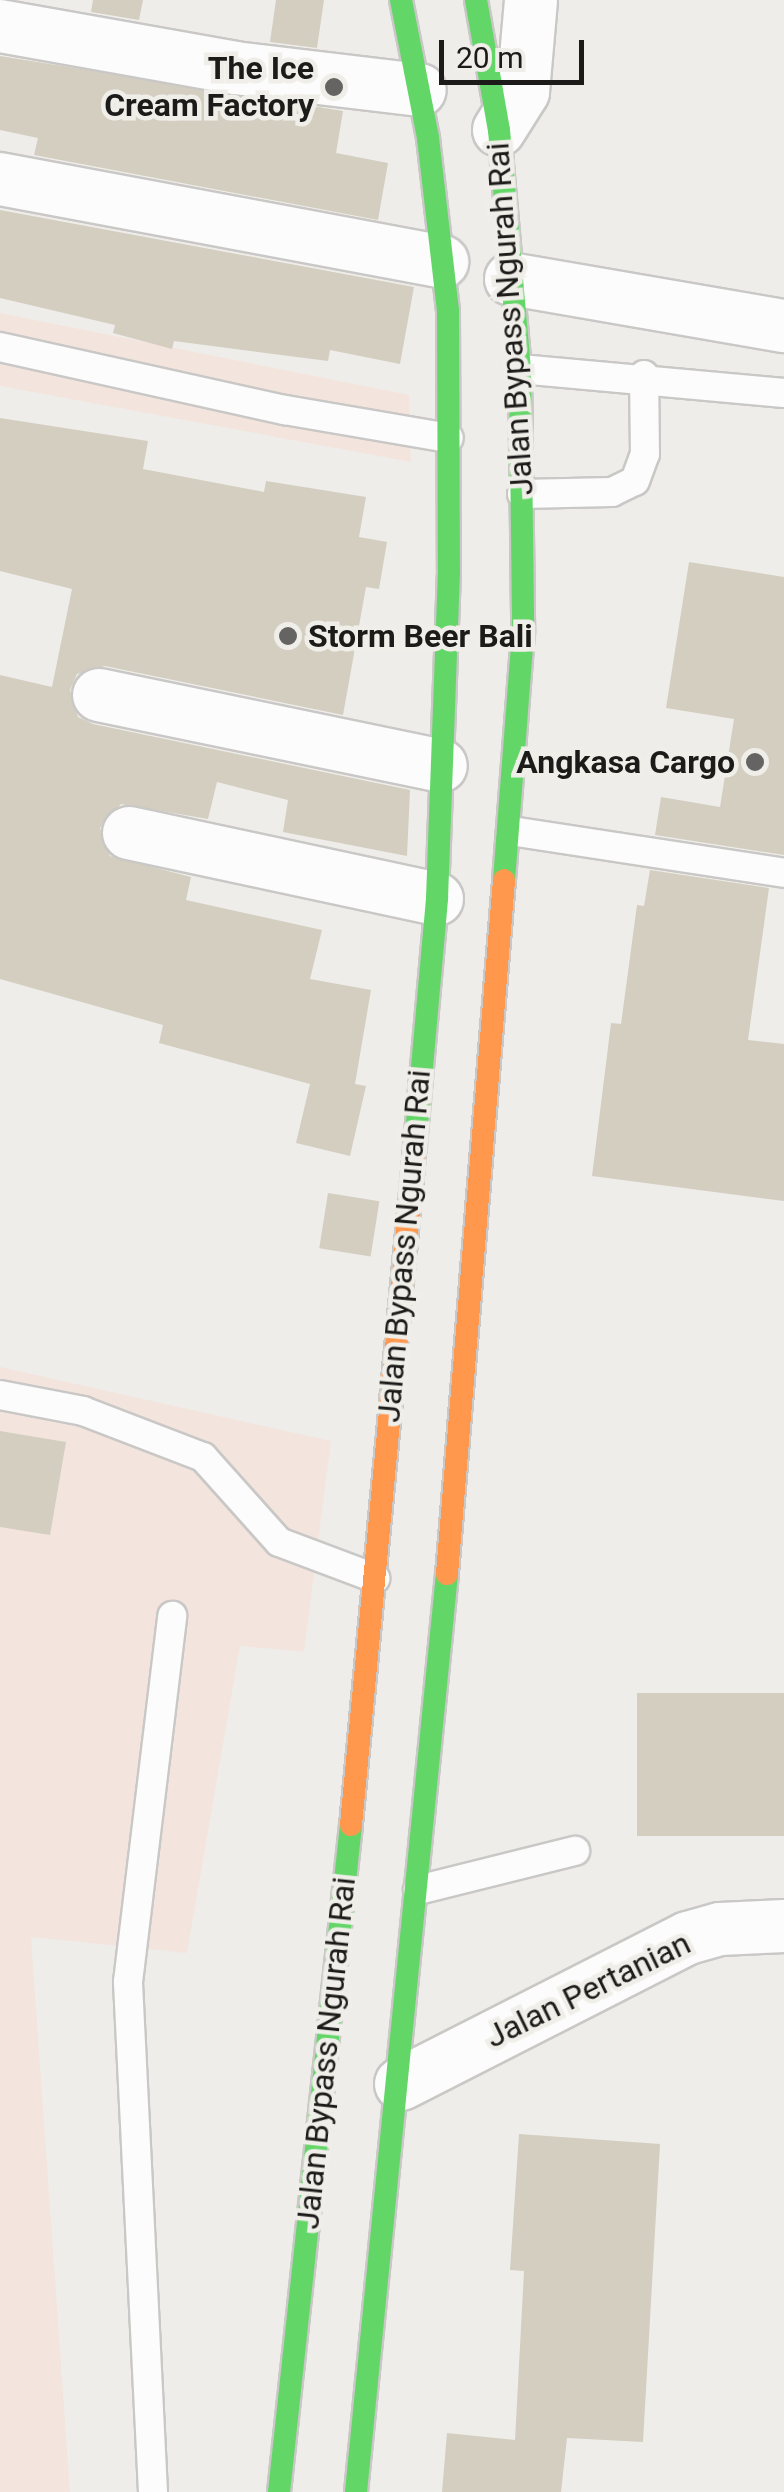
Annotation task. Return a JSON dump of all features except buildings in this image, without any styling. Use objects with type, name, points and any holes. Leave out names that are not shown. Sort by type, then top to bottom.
[{"type":"highway","name":"Jalan Bypass Ngurah Rai","points":[[279,2492],[323,2170],[437,899],[450,438],[442,262],[420,90],[401,0]]},
{"type":"highway","name":"Jalan Bypass Ngurah Rai","points":[[356,2492],[381,2176],[401,2084],[512,832],[522,494],[520,369],[498,130],[476,0]]},
{"type":"street","points":[[498,130],[523,92],[531,0]]},
{"type":"street","points":[[0,26],[235,68],[420,90]]},
{"type":"street","points":[[0,178],[442,262]]},
{"type":"street","points":[[511,279],[784,326]]},
{"type":"street","points":[[100,696],[442,766]]},
{"type":"street","points":[[129,833],[437,899]]},
{"type":"street","name":"Jalan Pertanian","points":[[401,2084],[688,1938],[720,1929],[784,1926]]},
{"type":"lane","points":[[0,347],[285,410],[450,438]]},
{"type":"lane","points":[[520,369],[644,376],[784,392]]},
{"type":"lane","points":[[522,494],[612,492],[635,481],[644,454],[644,376]]},
{"type":"lane","points":[[512,832],[784,872]]},
{"type":"lane","points":[[0,1395],[98,1416],[203,1457],[279,1542],[375,1578]]},
{"type":"lane","points":[[152,2492],[128,1982],[172,1616]]},
{"type":"lane","points":[[418,1890],[576,1851]]},
{"type":"shaded area","points":[[0,313],[409,395],[411,462],[0,386]]},
{"type":"shaded area","points":[[0,1367],[331,1441],[304,1652],[240,1646],[187,1953],[31,1937],[70,2492],[0,2492]]},
{"type":"traffic: fast","points":[[401,0],[428,138],[448,311],[449,571],[437,899],[415,1147]]},
{"type":"traffic: fast","points":[[476,0],[499,130],[520,369],[523,633],[504,880]]},
{"type":"traffic: fast","points":[[356,2492],[447,1574]]},
{"type":"traffic: fast","points":[[279,2492],[351,1825]]},
{"type":"traffic: slow","points":[[447,1574],[504,880]]},
{"type":"traffic: slow","points":[[351,1825],[415,1147]]},
{"type":"place","name":"The Ice Cream Factory","points":[[334,87]]},
{"type":"place","name":"Storm Beer Bali","points":[[288,636]]},
{"type":"place","name":"Angkasa Cargo","points":[[755,762]]}]
